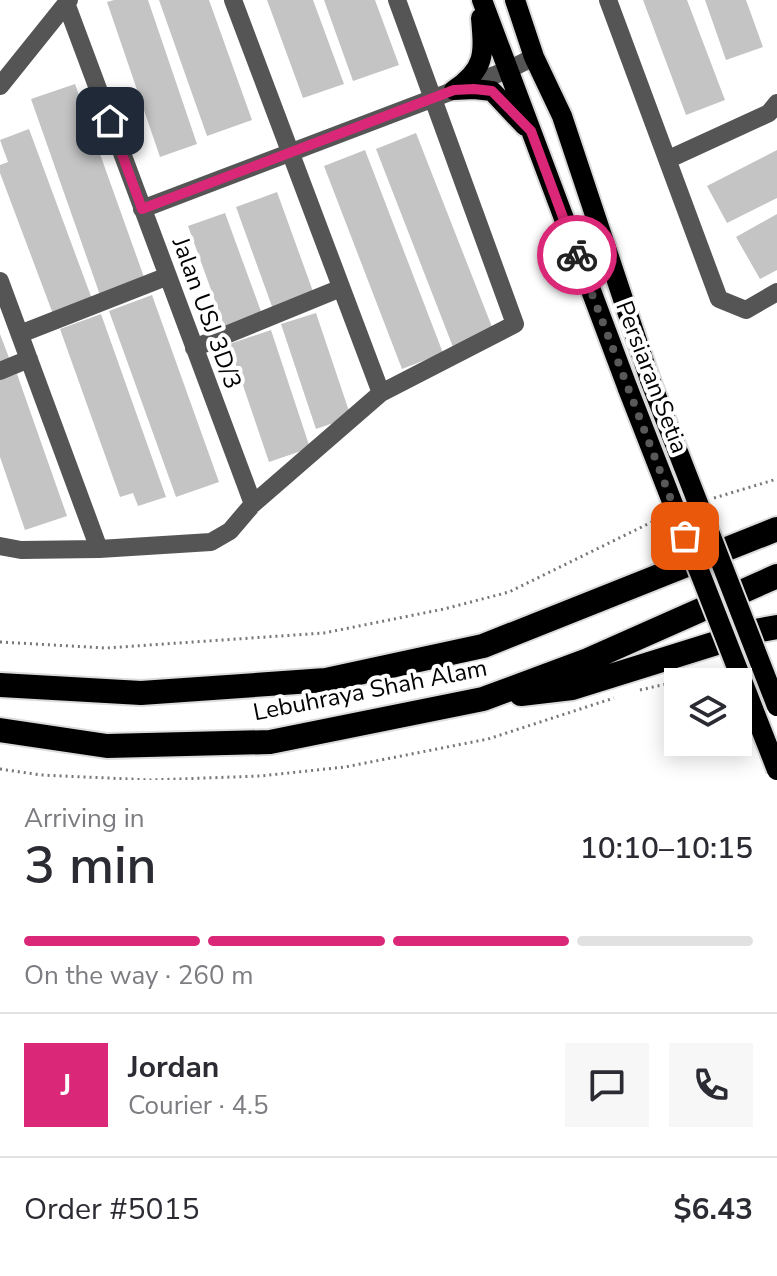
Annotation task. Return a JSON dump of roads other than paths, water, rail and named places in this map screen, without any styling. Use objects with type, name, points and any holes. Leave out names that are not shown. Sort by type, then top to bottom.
[{"type":"highway","points":[[731,548],[777,520]]},
{"type":"highway","name":"Lebuhraya Shah Alam","points":[[0,685],[141,693],[326,680],[483,646],[777,529]]},
{"type":"highway","name":"Lebuhraya Shah Alam","points":[[0,730],[107,746],[270,742],[483,699],[588,660],[777,576]]},
{"type":"highway","points":[[483,699],[572,688],[755,631],[777,627]]},
{"type":"main road","name":"Persiaran Setia","points":[[480,0],[777,770]]},
{"type":"main road","points":[[454,90],[475,73],[482,61],[480,0]]},
{"type":"main road","name":"Persiaran Setia","points":[[515,0],[534,57],[562,116],[650,380],[777,706]]},
{"type":"main road","points":[[454,90],[492,91],[531,131]]},
{"type":"street","points":[[233,0],[381,393]]},
{"type":"street","points":[[0,546],[21,550],[99,549],[211,542],[230,531],[253,504],[381,393],[515,324],[397,0]]},
{"type":"street","points":[[608,0],[719,299],[746,310],[777,292]]},
{"type":"street","points":[[0,86],[67,2]]},
{"type":"street","name":"Jalan USJ 3D/3","points":[[67,2],[253,504]]},
{"type":"street","points":[[142,209],[508,70],[534,57]]},
{"type":"street","points":[[669,159],[774,113]]},
{"type":"street","points":[[20,334],[168,276]]},
{"type":"street","points":[[0,281],[99,549]]},
{"type":"street","points":[[194,348],[341,288]]},
{"type":"street","points":[[0,371],[29,359]]}]
